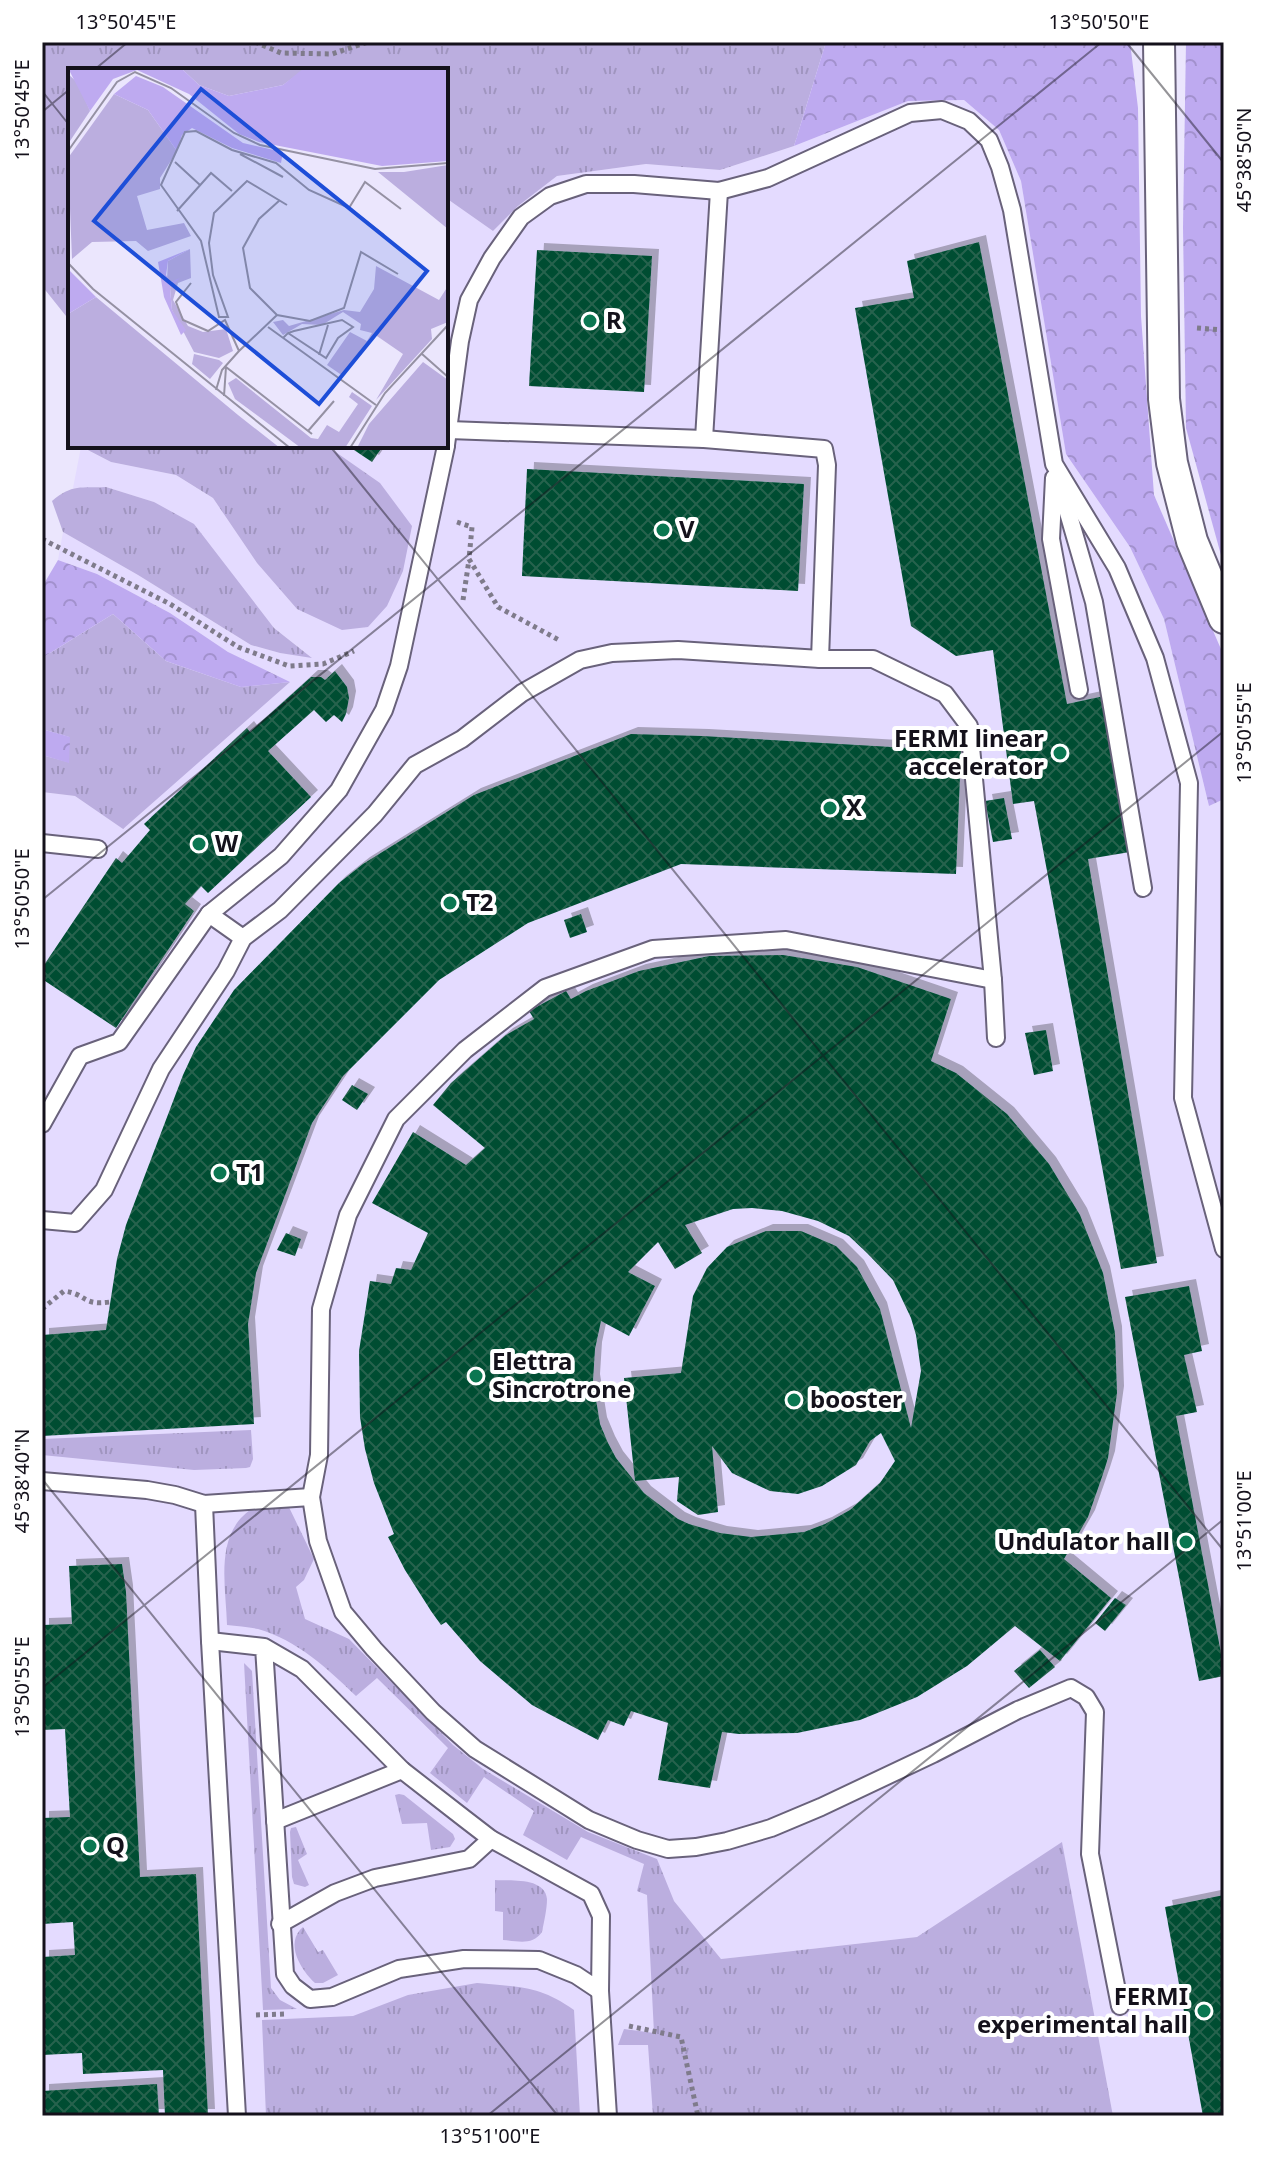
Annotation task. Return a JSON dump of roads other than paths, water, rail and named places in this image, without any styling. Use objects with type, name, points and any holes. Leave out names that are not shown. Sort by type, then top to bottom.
[{"type":"street","points":[[1159,42],[1164,399],[1172,463],[1192,541],[1224,618]]},
{"type":"lane","points":[[448,432],[460,341],[469,300],[492,258],[521,217],[550,196],[586,184],[634,184],[719,191],[768,178],[910,113],[942,110],[969,121],[989,140],[1012,210],[1054,464],[1094,602],[1143,888]]},
{"type":"lane","points":[[704,439],[719,191]]},
{"type":"lane","points":[[448,440],[704,439],[824,449],[827,465],[820,659]]},
{"type":"lane","points":[[42,1124],[80,1056],[119,1042],[209,914],[281,856],[339,790],[384,710],[399,666],[445,448]]},
{"type":"lane","points":[[1054,464],[1051,539],[1079,690]]},
{"type":"lane","points":[[1054,464],[1117,568],[1155,658],[1189,783],[1183,1098],[1224,1249]]},
{"type":"lane","points":[[42,1220],[75,1223],[104,1190],[161,1069],[226,971],[243,938],[291,899],[375,814],[415,765],[462,739],[522,693],[580,660],[612,653],[678,650],[820,659],[873,659],[945,694],[969,726],[996,1038]]},
{"type":"lane","points":[[42,843],[98,849]]},
{"type":"lane","points":[[209,914],[243,938]]},
{"type":"lane","points":[[993,980],[786,940],[653,949],[545,988],[465,1050],[396,1119],[348,1215],[321,1309],[319,1455],[311,1497],[318,1541],[343,1612],[433,1712],[475,1749],[589,1820],[668,1849],[727,1841],[771,1828],[933,1754],[1018,1710],[1071,1688],[1086,1697],[1095,1712],[1090,1854],[1120,2006]]},
{"type":"lane","points":[[42,1481],[147,1490],[204,1504],[311,1497]]},
{"type":"lane","points":[[204,1504],[237,2116]]},
{"type":"lane","points":[[210,1641],[264,1647],[302,1669],[402,1770],[491,1839],[591,1894],[601,1916],[600,1991],[608,2116]]},
{"type":"lane","points":[[264,1647],[280,1924],[285,1974],[293,1986],[310,1999],[332,1997],[399,1969],[464,1959],[539,1960],[576,1975],[600,1991]]},
{"type":"lane","points":[[275,1821],[402,1770]]},
{"type":"lane","points":[[280,1924],[335,1893],[375,1878],[469,1859],[491,1839]]},
{"type":"place","name":"R","points":[[590,321]]},
{"type":"place","name":"V","points":[[663,530]]},
{"type":"place","name":"FERMI linear accelerator","points":[[1060,753]]},
{"type":"place","name":"X","points":[[830,808]]},
{"type":"place","name":"W","points":[[199,844]]},
{"type":"place","name":"T2","points":[[450,903]]},
{"type":"place","name":"T1","points":[[220,1173]]},
{"type":"place","name":"Elettra Sincrotrone","points":[[476,1376]]},
{"type":"place","name":"booster","points":[[794,1400]]},
{"type":"place","name":"Undulator hall","points":[[1186,1542]]},
{"type":"place","name":"Q","points":[[90,1846]]},
{"type":"place","name":"FERMI experimental hall","points":[[1204,2011]]}]
